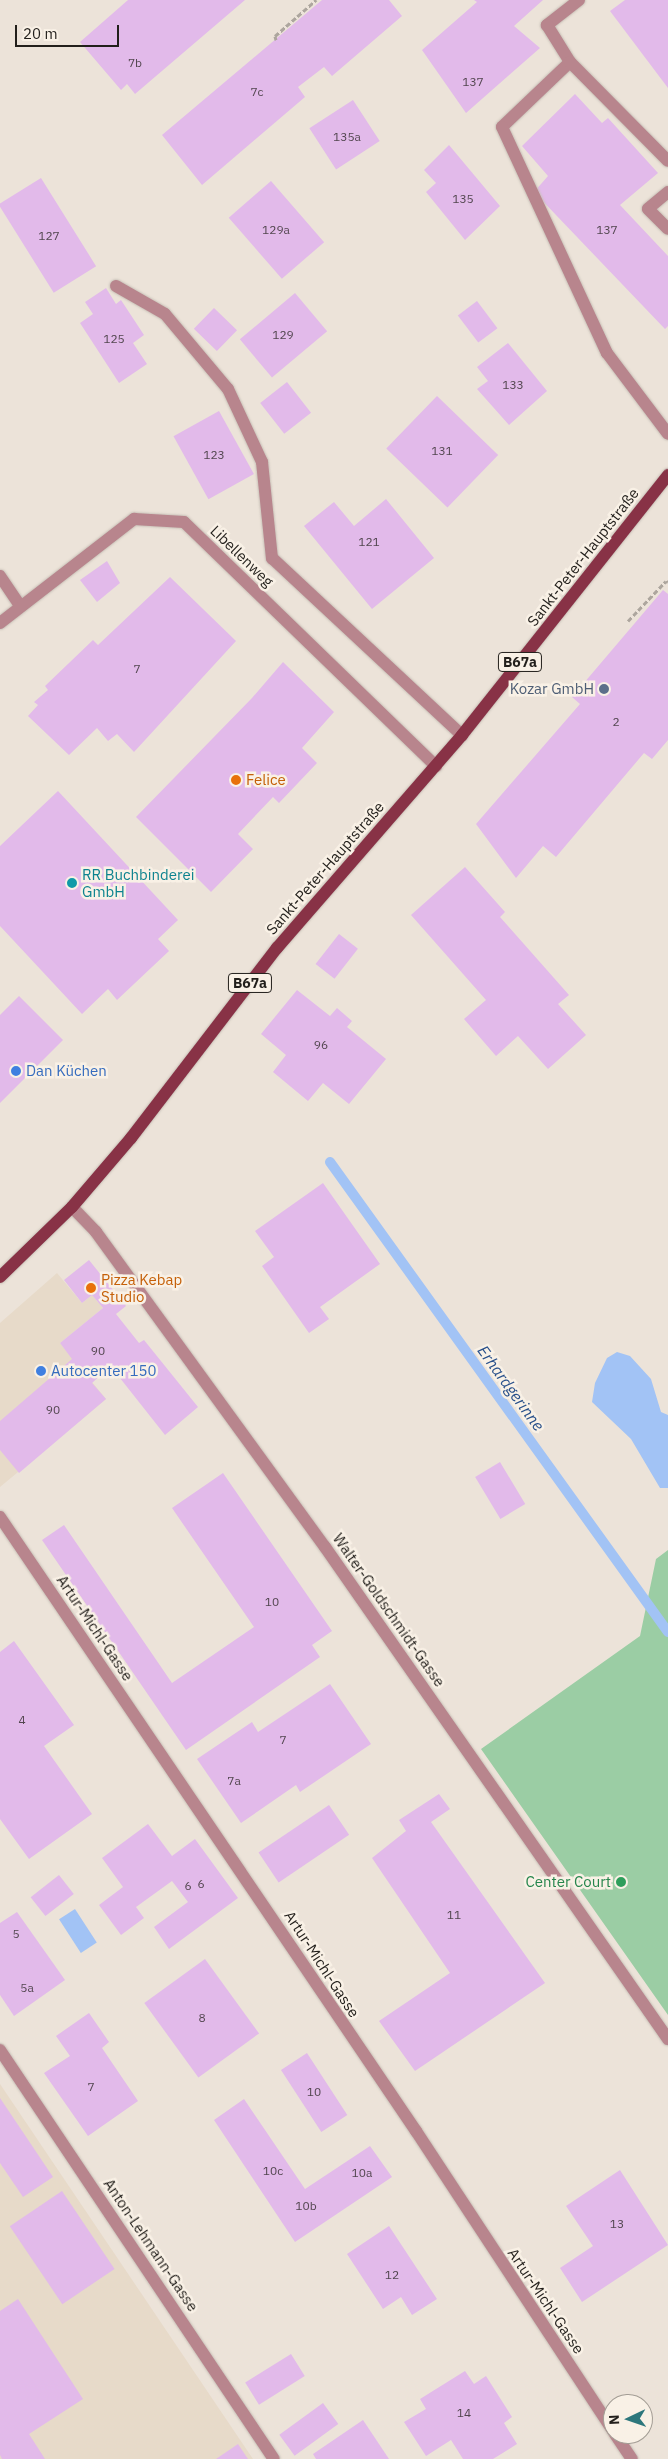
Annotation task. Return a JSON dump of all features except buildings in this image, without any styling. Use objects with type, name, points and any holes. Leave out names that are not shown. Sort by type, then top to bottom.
[{"type":"main road","name":"Sankt-Peter-Hauptstraße","points":[[0,1277],[72,1207],[131,1138],[277,948],[462,735],[668,474]]},
{"type":"street","points":[[579,0],[547,25],[570,62],[668,161]]},
{"type":"street","points":[[570,62],[502,127],[607,353],[668,434]]},
{"type":"street","points":[[668,192],[648,209],[668,229]]},
{"type":"street","points":[[116,286],[165,314],[228,389],[262,462],[272,558],[462,735]]},
{"type":"street","name":"Libellenweg","points":[[0,623],[134,519],[184,522],[436,766]]},
{"type":"street","points":[[0,576],[20,606]]},
{"type":"street","name":"Walter-Goldschmidt-Gasse","points":[[72,1207],[96,1232],[326,1547],[668,2039]]},
{"type":"street","name":"Artur-Michl-Gasse","points":[[0,1518],[416,2131],[603,2416]]},
{"type":"street","name":"Anton-Lehmann-Gasse","points":[[0,2050],[274,2459]]},
{"type":"street","points":[[622,2444],[632,2459]]},
{"type":"path","points":[[276,40],[275,36],[316,0]]},
{"type":"path","points":[[628,621],[666,581],[668,582]]},
{"type":"shaded area","name":"Autocenter 150","points":[[57,1273],[82,1303],[92,1295],[103,1308],[60,1343],[106,1399],[0,1487],[0,1323]]},
{"type":"shaded area","points":[[0,2084],[253,2459],[0,2459]]},
{"type":"green space","name":"Center Court","points":[[668,1550],[668,2015],[481,1749],[640,1636],[656,1559]]},
{"type":"water","points":[[617,1352],[630,1356],[651,1379],[661,1412],[668,1415],[668,1488],[660,1488],[631,1439],[592,1402],[595,1383],[607,1358]]},
{"type":"water","points":[[75,1909],[97,1943],[81,1953],[59,1919]]},
{"type":"waterway","name":"Erhardgerinne","points":[[330,1162],[668,1632]]},
{"type":"place","name":"Kozar GmbH","points":[[604,689]]},
{"type":"place","name":"Felice","points":[[236,780]]},
{"type":"place","name":"RR Buchbinderei GmbH","points":[[72,883]]},
{"type":"place","name":"Dan Küchen","points":[[16,1071]]},
{"type":"place","name":"Pizza Kebap Studio","points":[[91,1288]]},
{"type":"place","name":"Autocenter 150","points":[[41,1371]]},
{"type":"place","name":"Center Court","points":[[621,1882]]}]
